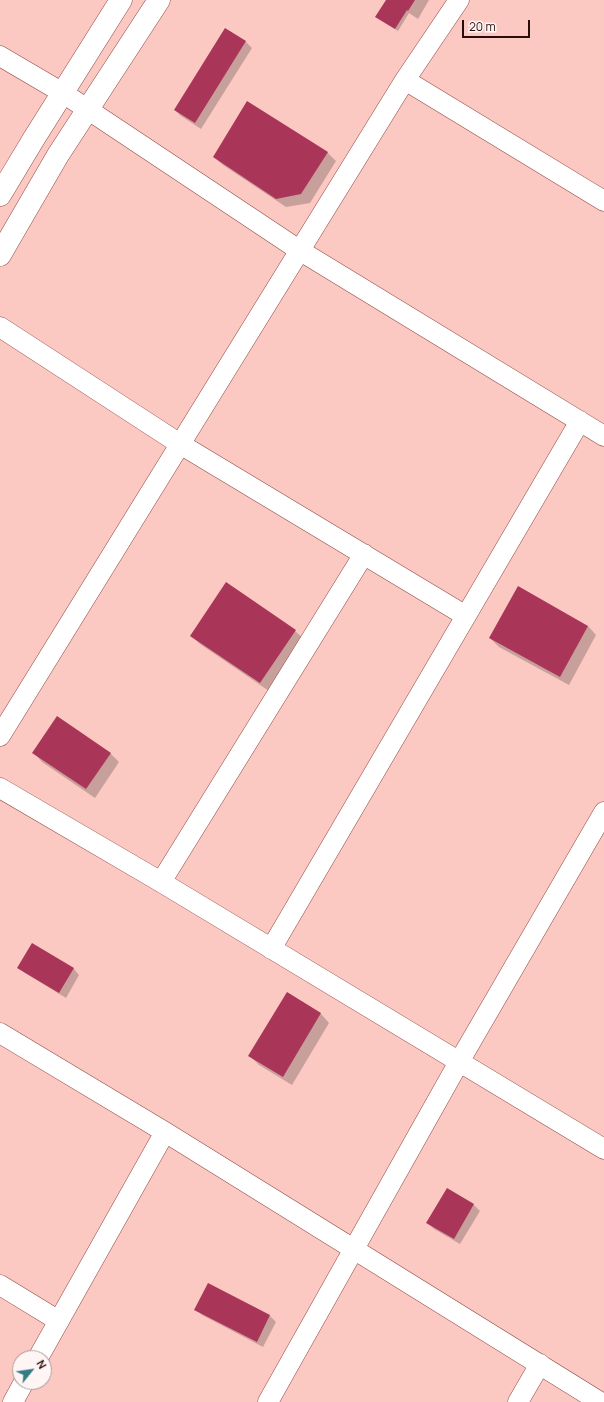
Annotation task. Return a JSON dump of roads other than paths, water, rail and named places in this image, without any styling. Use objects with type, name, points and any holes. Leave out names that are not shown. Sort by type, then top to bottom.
[{"type":"street","points":[[0,195],[121,0]]},
{"type":"street","points":[[0,255],[58,156],[159,0]]},
{"type":"street","points":[[0,736],[405,80],[459,0]]},
{"type":"street","points":[[0,56],[63,93],[299,250],[604,436]]},
{"type":"street","points":[[405,80],[604,201]]},
{"type":"street","points":[[0,328],[180,444],[466,616]]},
{"type":"street","points":[[271,949],[580,421]]},
{"type":"street","points":[[161,882],[364,554]]},
{"type":"street","points":[[0,788],[161,882],[604,1149]]},
{"type":"street","points":[[268,1402],[459,1062],[604,812]]},
{"type":"street","points":[[0,1033],[165,1132],[600,1402]]},
{"type":"street","points":[[43,1350],[165,1132]]},
{"type":"street","points":[[0,1285],[59,1321]]},
{"type":"street","points":[[518,1402],[540,1364]]},
{"type":"street","points":[[13,1402],[20,1390]]}]
